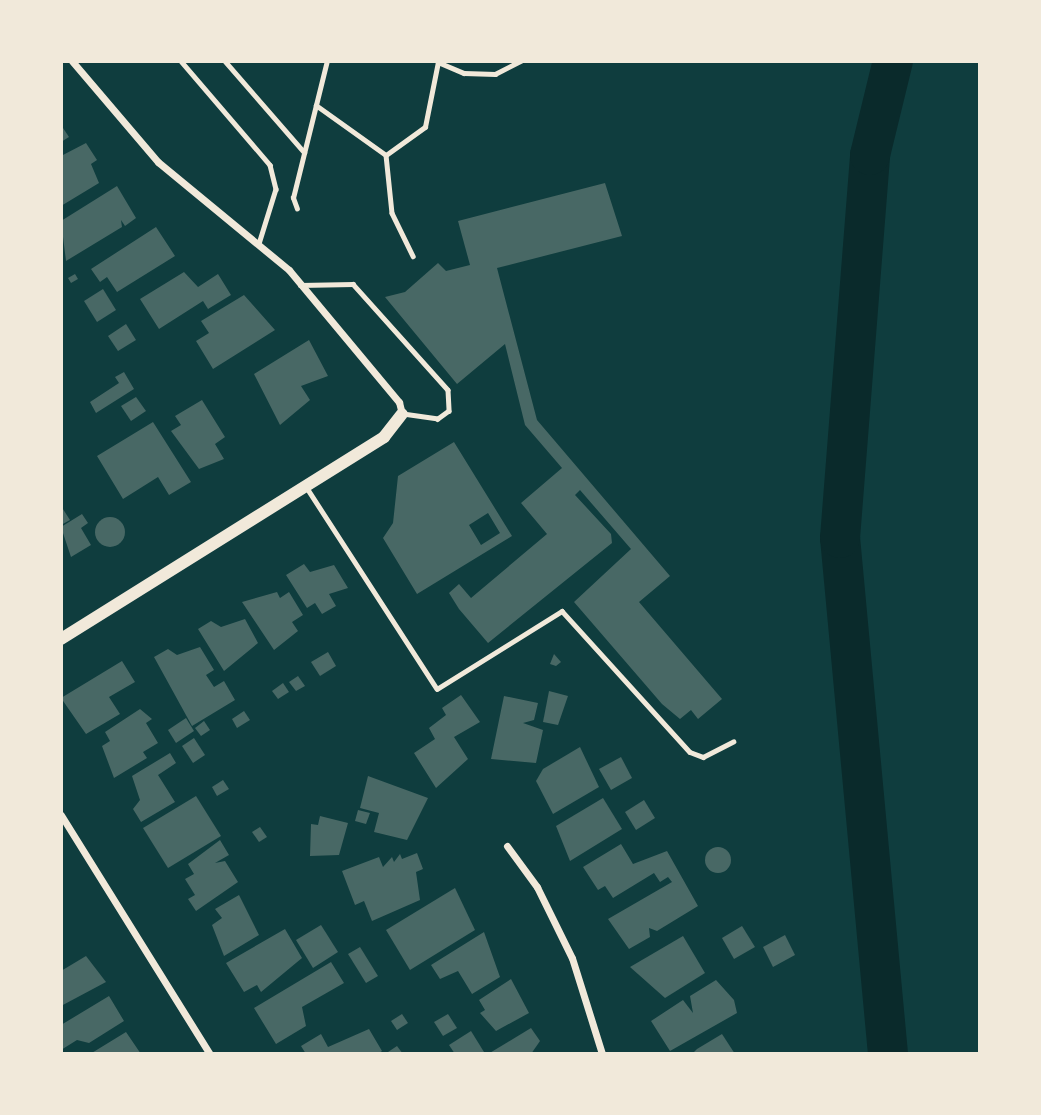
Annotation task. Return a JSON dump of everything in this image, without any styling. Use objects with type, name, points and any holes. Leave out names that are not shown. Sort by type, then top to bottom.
[{"type":"street","points":[[61,639],[384,437],[402,414],[400,402],[300,285],[259,244],[158,162],[72,61]]},
{"type":"street","points":[[61,815],[209,1054]]},
{"type":"street","points":[[508,846],[537,887],[572,958],[602,1054]]},
{"type":"lane","points":[[181,61],[270,165],[276,189],[259,244]]},
{"type":"lane","points":[[300,285],[353,284],[448,390],[449,411],[438,419],[402,414]]},
{"type":"lane","points":[[307,487],[437,689],[562,611],[690,752],[703,757],[733,742]]},
{"type":"path","points":[[225,61],[304,152]]},
{"type":"path","points":[[298,209],[293,198],[327,61]]},
{"type":"path","points":[[386,155],[425,127],[437,62],[464,73],[495,74],[521,61]]},
{"type":"path","points":[[316,105],[386,155],[392,213],[413,256]]},
{"type":"building","points":[[61,125],[69,137],[61,142]]},
{"type":"building","points":[[86,143],[97,160],[91,164],[99,183],[61,206],[61,156]]},
{"type":"building","points":[[605,183],[622,236],[497,268],[537,420],[670,576],[639,602],[722,699],[698,719],[691,710],[680,719],[662,704],[574,602],[631,549],[580,490],[575,495],[611,534],[612,543],[488,643],[459,609],[449,593],[459,584],[471,598],[547,534],[521,503],[562,468],[525,425],[505,344],[457,384],[385,297],[405,292],[438,263],[446,271],[470,265],[458,221]]},
{"type":"building","points":[[117,186],[136,218],[125,226],[121,220],[122,227],[66,261],[61,221]]},
{"type":"building","points":[[156,227],[175,256],[117,292],[107,277],[100,282],[91,269]]},
{"type":"building","points":[[184,272],[198,287],[218,274],[231,295],[208,309],[203,301],[159,329],[140,299]]},
{"type":"building","points":[[75,274],[78,279],[71,283],[68,278]]},
{"type":"building","points":[[103,289],[116,310],[97,322],[84,301]]},
{"type":"building","points":[[244,295],[275,330],[213,369],[196,341],[209,333],[201,321]]},
{"type":"building","points":[[126,324],[136,340],[118,351],[108,336]]},
{"type":"building","points":[[309,340],[328,376],[301,386],[310,400],[280,425],[254,374]]},
{"type":"building","points":[[124,372],[134,389],[96,413],[90,402],[119,383],[115,377]]},
{"type":"building","points":[[136,397],[146,411],[131,421],[121,406]]},
{"type":"building","points":[[202,400],[225,437],[215,444],[224,459],[199,469],[171,431],[181,425],[175,416]]},
{"type":"building","points":[[153,422],[191,482],[169,495],[158,477],[123,499],[97,456]]},
{"type":"building","points":[[454,442],[512,536],[417,594],[383,538],[393,523],[398,476]],"holes":[[[488,513],[500,533],[481,545],[469,525]]]},
{"type":"building","points":[[61,506],[70,520],[61,525]]},
{"type":"building","points":[[82,514],[88,523],[81,528],[91,545],[71,557],[61,527]]},
{"type":"building","points":[[110,517],[121,521],[125,532],[121,543],[110,547],[99,543],[95,532],[99,521]]},
{"type":"building","points":[[304,564],[310,572],[334,565],[348,588],[329,594],[336,606],[322,614],[315,603],[307,608],[286,575]]},
{"type":"building","points":[[277,592],[280,598],[289,592],[303,615],[292,622],[298,631],[274,650],[242,602]]},
{"type":"building","points":[[245,619],[258,643],[224,671],[198,629],[211,621],[221,627]]},
{"type":"building","points":[[200,647],[214,670],[206,675],[214,687],[224,681],[235,700],[192,726],[154,657],[168,649],[177,655]]},
{"type":"building","points":[[328,652],[336,666],[320,676],[311,662]]},
{"type":"building","points":[[554,654],[561,662],[556,666],[550,664]]},
{"type":"building","points":[[122,661],[135,682],[109,697],[120,714],[86,734],[61,698]]},
{"type":"building","points":[[298,676],[305,686],[296,691],[289,682]]},
{"type":"building","points":[[283,683],[289,692],[278,699],[272,691]]},
{"type":"building","points":[[549,691],[568,696],[558,725],[543,722]]},
{"type":"building","points":[[461,695],[480,722],[454,737],[468,759],[436,788],[414,753],[435,739],[429,728],[446,715],[442,708]]},
{"type":"building","points":[[504,696],[538,703],[534,720],[523,723],[543,730],[536,763],[491,759]]},
{"type":"building","points":[[140,709],[152,719],[146,723],[158,743],[143,752],[147,758],[114,778],[102,746],[110,741],[105,732]]},
{"type":"building","points":[[244,711],[250,720],[237,728],[232,719]]},
{"type":"building","points":[[186,718],[194,731],[176,743],[168,730]]},
{"type":"building","points":[[204,721],[210,730],[201,736],[195,728]]},
{"type":"building","points":[[194,738],[205,755],[193,763],[182,746]]},
{"type":"building","points":[[580,747],[599,787],[553,814],[536,781],[543,769]]},
{"type":"building","points":[[170,753],[176,763],[158,775],[175,802],[141,822],[133,809],[140,800],[132,776]]},
{"type":"building","points":[[621,757],[632,778],[611,790],[599,769]]},
{"type":"building","points":[[368,776],[428,798],[407,840],[374,832],[379,813],[360,808]]},
{"type":"building","points":[[223,780],[229,789],[217,796],[212,787]]},
{"type":"building","points":[[196,796],[221,836],[168,868],[143,828]]},
{"type":"building","points":[[603,798],[622,829],[570,861],[556,826]]},
{"type":"building","points":[[644,800],[655,818],[636,830],[625,812]]},
{"type":"building","points":[[358,810],[370,813],[366,824],[355,821]]},
{"type":"building","points":[[320,816],[348,823],[339,855],[310,856],[311,824],[318,825]]},
{"type":"building","points":[[260,827],[267,837],[259,842],[252,832]]},
{"type":"building","points":[[220,840],[229,855],[215,863],[225,861],[238,882],[196,911],[188,899],[195,895],[185,879],[194,874],[188,864]]},
{"type":"building","points":[[621,844],[633,864],[667,851],[698,906],[657,931],[649,928],[650,937],[629,949],[608,919],[672,882],[668,877],[660,882],[654,873],[613,898],[605,886],[598,890],[583,867]]},
{"type":"building","points":[[718,847],[727,851],[731,860],[727,869],[718,873],[709,869],[705,860],[709,851]]},
{"type":"building","points":[[417,853],[423,869],[416,872],[420,900],[372,921],[364,901],[355,905],[342,871],[379,857],[383,867],[392,857],[394,862],[400,854],[402,859]]},
{"type":"building","points":[[455,888],[475,930],[410,970],[386,930]]},
{"type":"building","points":[[239,895],[259,935],[224,956],[212,925],[222,918],[215,909]]},
{"type":"building","points":[[321,925],[338,952],[313,968],[296,940]]},
{"type":"building","points":[[742,926],[755,947],[734,959],[722,938]]},
{"type":"building","points":[[285,929],[302,958],[261,992],[257,985],[244,992],[226,963]]},
{"type":"building","points":[[484,932],[500,977],[472,994],[458,971],[440,979],[431,965]]},
{"type":"building","points":[[785,935],[795,955],[773,967],[763,947]]},
{"type":"building","points":[[683,936],[705,973],[665,998],[630,967]]},
{"type":"building","points":[[360,947],[378,976],[366,983],[348,954]]},
{"type":"building","points":[[86,956],[106,982],[61,1006],[61,971]]},
{"type":"building","points":[[331,962],[344,983],[302,1007],[306,1026],[276,1044],[254,1008]]},
{"type":"building","points":[[511,979],[529,1013],[496,1031],[480,1013],[485,1010],[479,1000]]},
{"type":"building","points":[[716,980],[734,1000],[737,1013],[670,1051],[651,1021],[683,1000],[693,1013],[690,996]]},
{"type":"building","points":[[109,996],[124,1021],[89,1043],[77,1040],[61,1050],[61,1025]]},
{"type":"building","points":[[402,1014],[408,1023],[397,1030],[391,1021]]},
{"type":"building","points":[[448,1014],[457,1028],[443,1036],[434,1022]]},
{"type":"building","points":[[531,1028],[540,1041],[531,1054],[488,1054]]},
{"type":"building","points":[[369,1029],[382,1051],[378,1054],[306,1054],[301,1046],[321,1034],[328,1047]]},
{"type":"building","points":[[471,1031],[484,1052],[455,1054],[449,1045]]},
{"type":"building","points":[[126,1032],[141,1054],[90,1054],[95,1051]]},
{"type":"building","points":[[722,1034],[735,1054],[692,1054],[697,1049]]},
{"type":"building","points":[[397,1046],[403,1054],[385,1054]]},
{"type":"waterway","points":[[888,1054],[840,538],[870,155],[893,61]]}]
